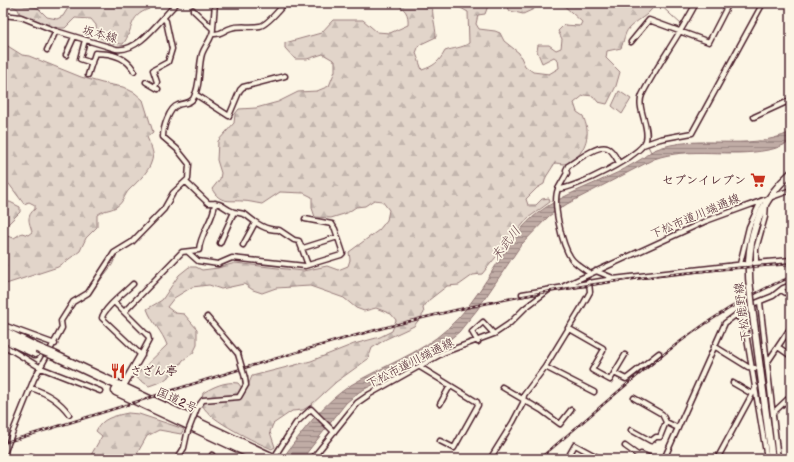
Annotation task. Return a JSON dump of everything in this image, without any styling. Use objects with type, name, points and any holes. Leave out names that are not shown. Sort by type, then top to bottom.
[{"type":"highway","name":"国道2号","points":[[3,331],[36,350],[270,458]]},
{"type":"highway","name":"国道2号","points":[[3,338],[36,350]]},
{"type":"main road","name":"下松鹿野線","points":[[772,459],[752,308],[748,253],[756,223],[766,200],[791,173]]},
{"type":"main road","points":[[121,390],[141,355]]},
{"type":"street","name":"坂本線","points":[[3,15],[21,17],[74,37],[116,49],[126,50],[136,45],[177,3]]},
{"type":"street","points":[[3,456],[39,367],[54,344],[62,328],[61,321],[65,312],[73,302],[88,293],[95,281],[111,261],[114,253],[132,242],[168,205],[173,192],[186,182],[189,173],[189,164],[177,149],[165,140],[163,133],[169,114],[178,105],[190,102],[195,94],[202,53],[213,34],[215,3]]},
{"type":"street","points":[[213,34],[221,34],[234,28],[261,26],[271,20],[277,10],[285,3]]},
{"type":"street","points":[[646,145],[646,131],[641,97],[696,3]]},
{"type":"street","points":[[631,42],[650,20],[709,42],[729,3]]},
{"type":"street","points":[[558,189],[569,188],[588,181],[660,138],[692,133],[762,3]]},
{"type":"street","points":[[193,10],[213,28]]},
{"type":"street","points":[[146,82],[156,88],[158,82],[153,70],[168,62],[172,49],[166,21],[163,18]]},
{"type":"street","points":[[47,50],[56,31]]},
{"type":"street","points":[[66,55],[74,37]]},
{"type":"street","points":[[86,40],[80,59],[92,63]]},
{"type":"street","points":[[88,75],[95,53],[108,53],[128,62],[134,71]]},
{"type":"street","points":[[195,94],[229,116],[240,90],[243,87],[285,76]]},
{"type":"street","points":[[754,118],[791,100]]},
{"type":"street","points":[[590,274],[576,264],[561,237],[555,196],[566,178],[566,170],[568,166],[598,148],[606,147],[611,151],[619,163]]},
{"type":"street","points":[[186,182],[206,201],[222,204],[234,212],[246,215],[255,223],[272,231],[280,230],[294,240],[299,241],[303,248],[308,266]]},
{"type":"street","name":"下松市道川端通線","points":[[564,286],[706,221],[791,190]]},
{"type":"street","points":[[766,200],[765,217],[756,249],[754,263],[791,260]]},
{"type":"street","points":[[740,264],[749,227],[766,200]]},
{"type":"street","points":[[124,312],[182,252],[199,250],[200,244],[212,218],[215,203]]},
{"type":"street","points":[[220,243],[234,212]]},
{"type":"street","points":[[188,252],[198,261],[218,264],[232,258],[308,266],[343,253],[332,224],[304,220]]},
{"type":"street","points":[[243,245],[255,223]]},
{"type":"street","points":[[303,248],[338,237]]},
{"type":"street","points":[[522,294],[589,282],[745,264]]},
{"type":"street","points":[[596,271],[613,279]]},
{"type":"street","points":[[490,459],[513,422],[523,401],[524,395],[545,367],[590,292],[589,282]]},
{"type":"street","points":[[114,302],[148,336],[149,340],[141,355],[102,318],[102,315],[114,302],[133,284]]},
{"type":"street","points":[[664,459],[725,323],[748,306],[773,296],[791,285]]},
{"type":"street","name":"下松市道川端通線","points":[[313,459],[333,431],[361,400],[450,351],[478,342],[494,334],[509,324],[525,308],[550,289]]},
{"type":"street","points":[[781,290],[791,296]]},
{"type":"street","points":[[760,302],[766,366],[774,412],[778,459]]},
{"type":"street","points":[[737,315],[744,327],[754,368],[767,459]]},
{"type":"street","points":[[177,459],[184,448],[187,434],[197,408],[203,400],[239,397],[246,385],[246,378],[238,354],[207,317]]},
{"type":"street","points":[[478,342],[472,332],[484,322],[494,334]]},
{"type":"street","points":[[3,325],[54,344]]},
{"type":"street","points":[[766,366],[791,327]]},
{"type":"street","points":[[568,328],[602,348],[603,351],[592,370],[610,380],[625,354]]},
{"type":"street","points":[[3,345],[39,367],[100,391]]},
{"type":"street","points":[[714,346],[754,368]]},
{"type":"street","points":[[778,347],[791,356]]},
{"type":"street","points":[[614,373],[626,379],[659,353]]},
{"type":"street","points":[[420,367],[477,402],[478,405],[454,448],[440,442]]},
{"type":"street","points":[[545,367],[594,392]]},
{"type":"street","points":[[733,383],[752,394]]},
{"type":"street","points":[[440,404],[450,386]]},
{"type":"street","points":[[502,387],[560,424],[571,410]]},
{"type":"street","points":[[718,459],[756,387]]},
{"type":"street","points":[[31,388],[44,392],[53,398],[62,405],[69,414]]},
{"type":"street","points":[[774,412],[791,396]]},
{"type":"street","points":[[634,398],[662,414],[666,422],[678,428]]},
{"type":"street","points":[[270,458],[296,423],[311,410],[333,431]]},
{"type":"street","points":[[631,430],[651,441],[656,437],[660,438],[666,422]]},
{"type":"street","points":[[4,442],[10,440]]},
{"type":"street","points":[[567,459],[575,445],[601,459]]},
{"type":"street","points":[[625,446],[639,456],[642,454],[652,459]]},
{"type":"street","points":[[29,459],[31,456],[38,459]]},
{"type":"green space","points":[[15,3],[38,8],[47,17],[57,19],[63,16],[68,8],[67,4],[69,3],[151,3],[149,9],[142,12],[134,19],[123,44],[110,43],[97,36],[96,25],[91,19],[75,18],[65,28],[53,27],[20,14],[18,9],[12,6]]},
{"type":"green space","points":[[395,3],[433,3],[436,37],[419,45],[416,53],[422,70],[436,63],[445,51],[467,45],[469,43],[468,12],[459,7],[461,3],[489,3],[485,14],[478,15],[476,24],[479,29],[500,33],[504,41],[519,53],[525,66],[533,72],[549,74],[559,68],[558,60],[554,57],[542,63],[537,51],[538,45],[549,45],[556,50],[561,48],[562,39],[558,31],[564,25],[580,26],[582,22],[561,3],[652,3],[653,7],[627,30],[621,48],[607,51],[606,58],[620,72],[616,86],[607,104],[598,102],[593,96],[584,95],[574,103],[577,112],[583,116],[587,128],[587,139],[583,149],[573,161],[564,164],[555,163],[546,177],[544,184],[537,188],[526,199],[528,205],[536,205],[542,199],[549,198],[550,202],[528,218],[482,274],[473,275],[459,285],[447,286],[429,300],[423,308],[424,313],[414,326],[386,339],[372,348],[368,359],[336,382],[311,405],[303,410],[292,411],[273,424],[270,432],[275,447],[272,449],[256,442],[214,418],[203,406],[203,393],[228,383],[238,383],[242,388],[247,388],[252,376],[311,361],[354,344],[380,337],[392,331],[396,320],[391,314],[376,308],[364,311],[356,308],[344,298],[310,286],[276,288],[262,293],[253,290],[244,284],[221,289],[209,285],[192,287],[174,298],[167,307],[175,313],[184,314],[197,329],[197,345],[193,353],[183,360],[177,370],[163,381],[149,386],[137,378],[140,371],[167,345],[147,309],[162,300],[179,275],[189,267],[196,267],[202,270],[218,268],[235,263],[303,271],[327,266],[338,270],[348,266],[350,260],[349,252],[379,230],[387,220],[389,210],[382,201],[374,200],[365,206],[356,207],[347,213],[331,218],[315,217],[312,208],[312,197],[304,193],[280,192],[262,204],[247,201],[225,200],[218,197],[212,189],[220,179],[221,173],[217,160],[218,141],[234,123],[235,114],[239,109],[256,108],[278,102],[298,92],[317,91],[329,86],[335,71],[335,61],[323,54],[307,59],[295,59],[285,48],[285,43],[321,33],[333,20],[363,20],[377,32],[390,33],[408,25],[408,17],[406,12]]},
{"type":"green space","points":[[505,3],[539,3],[534,9],[523,14],[510,11]]},
{"type":"green space","points":[[3,43],[22,55],[29,56],[81,77],[123,87],[135,93],[143,100],[153,132],[147,137],[153,154],[148,170],[127,192],[121,203],[116,207],[97,215],[97,227],[86,238],[80,251],[58,267],[3,285],[3,235],[14,238],[22,233],[28,235],[32,232],[29,217],[35,209],[35,205],[29,202],[24,204],[9,184],[3,181]]},
{"type":"green space","points":[[619,91],[631,99],[622,114],[612,106]]},
{"type":"green space","points":[[10,202],[20,207],[20,212],[6,226],[3,235],[3,203]]},
{"type":"green space","points":[[128,413],[139,414],[184,429],[181,434],[159,430],[147,436],[134,459],[91,459],[91,455],[102,436],[96,431],[102,423],[109,418]]},
{"type":"shaded area","points":[[791,132],[791,142],[777,148],[739,153],[682,153],[654,159],[567,204],[549,216],[521,245],[477,310],[459,332],[430,355],[359,392],[346,403],[302,459],[282,459],[313,419],[331,401],[351,385],[425,346],[447,329],[469,306],[513,239],[532,218],[542,210],[564,197],[621,171],[654,150],[671,145],[688,143],[757,141],[774,138]]},
{"type":"waterway","points":[[658,3],[682,25]]},
{"type":"waterway","points":[[643,122],[644,137]]},
{"type":"waterway","points":[[648,146],[651,152]]},
{"type":"waterway","points":[[166,209],[173,196]]},
{"type":"waterway","points":[[121,251],[134,243],[159,217]]},
{"type":"waterway","points":[[92,291],[112,265],[118,252]]},
{"type":"waterway","points":[[80,300],[89,295]]},
{"type":"railway","points":[[3,443],[342,339],[456,310],[539,293],[623,280],[791,264]]},
{"type":"railway","points":[[539,459],[628,383],[690,334],[723,312],[756,293],[791,277]]},
{"type":"place","name":"セブンイレブン","points":[[758,180]]},
{"type":"place","name":"さざん亭","points":[[118,371]]},
{"type":"water label","name":"末武川","points":[[505,243]]}]
